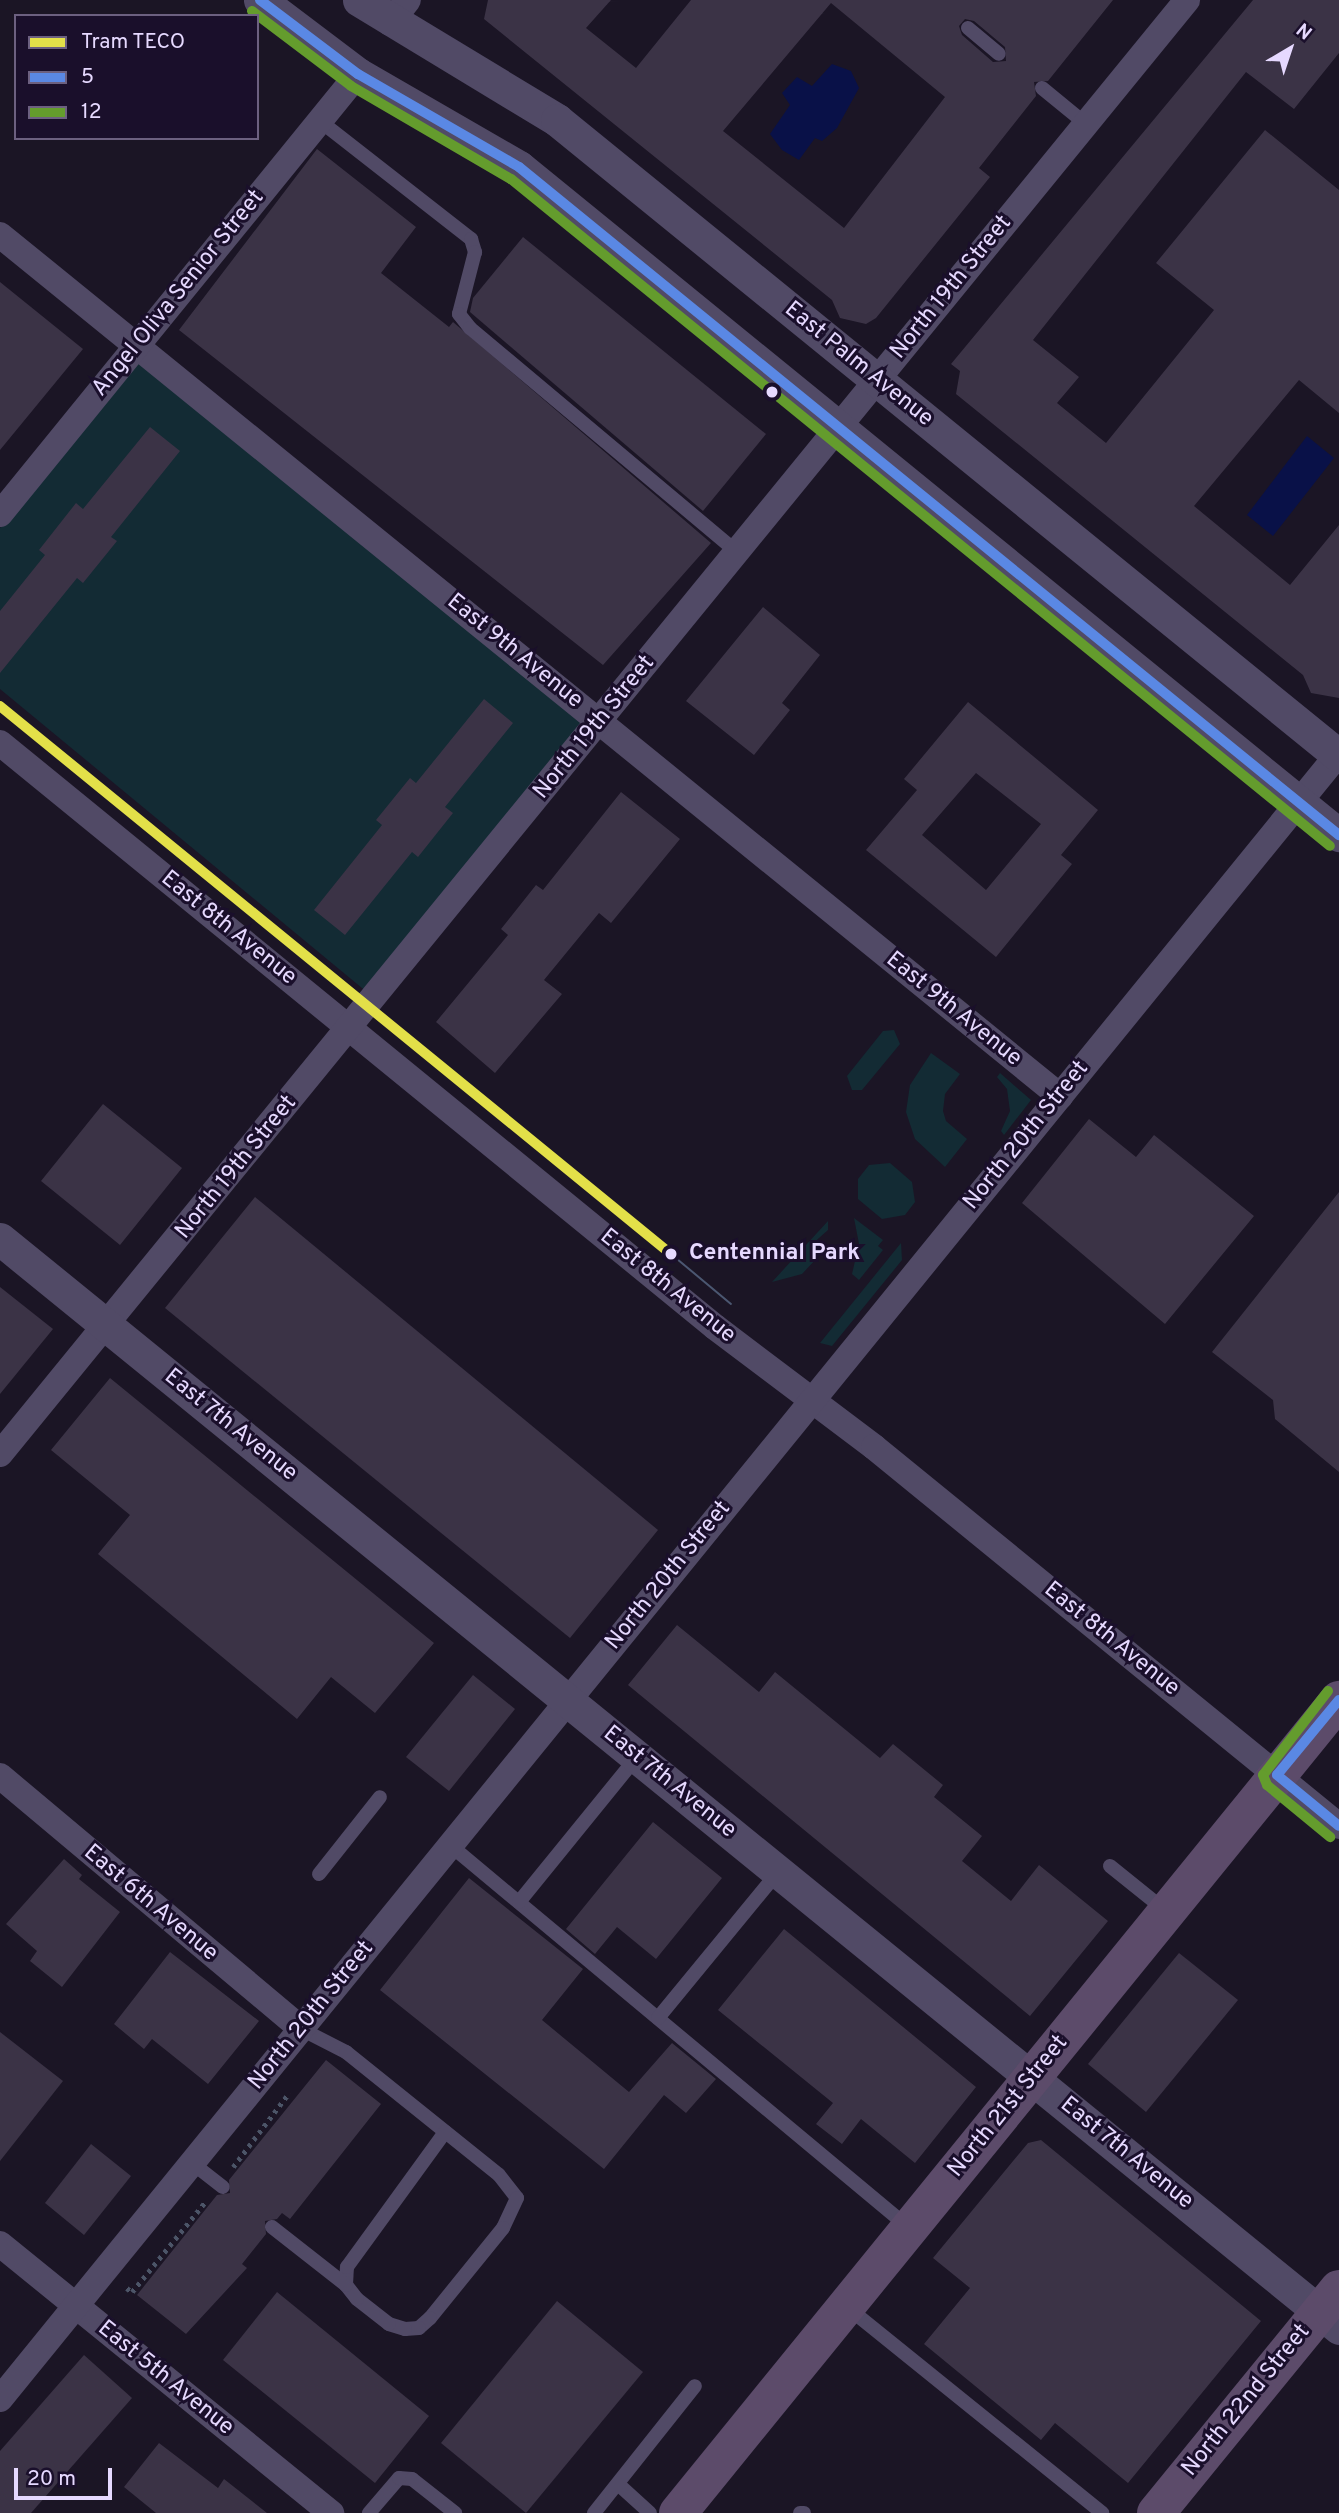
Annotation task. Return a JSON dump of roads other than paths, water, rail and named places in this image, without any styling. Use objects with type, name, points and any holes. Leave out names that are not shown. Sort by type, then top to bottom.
[{"type":"main road","name":"North 21st Street","points":[[678,2513],[1339,1700]]},
{"type":"main road","name":"North 22nd Street","points":[[1156,2513],[1333,2309]]},
{"type":"street","points":[[260,0],[358,74],[519,167],[1339,835]]},
{"type":"street","name":"East Palm Avenue","points":[[359,0],[399,11],[557,120],[1338,755]]},
{"type":"street","name":"North 19th Street","points":[[0,1454],[108,1326],[1187,0]]},
{"type":"street","name":"Angel Oliva Senior Street","points":[[0,514],[358,74]]},
{"type":"street","name":"East 9th Avenue","points":[[0,234],[1060,1096]]},
{"type":"street","name":"East 8th Avenue","points":[[0,743],[715,1327],[813,1400],[1339,1826]]},
{"type":"street","name":"North 20th Street","points":[[0,2399],[1338,755]]},
{"type":"street","name":"East 7th Avenue","points":[[0,1239],[1032,2078],[1333,2309]]},
{"type":"street","name":"East 6th Avenue","points":[[0,1776],[301,2029]]},
{"type":"street","name":"East 5th Avenue","points":[[0,2244],[331,2513]]},
{"type":"lane","points":[[968,28],[999,54]]},
{"type":"lane","points":[[1042,88],[1086,124]]},
{"type":"lane","points":[[320,121],[471,239],[475,252],[459,314],[470,328],[737,552]]},
{"type":"lane","points":[[519,1902],[637,1757]]},
{"type":"lane","points":[[319,1874],[380,1797]]},
{"type":"lane","points":[[450,1845],[909,2228]]},
{"type":"lane","points":[[1110,1866],[1167,1912]]},
{"type":"lane","points":[[658,2018],[778,1872]]},
{"type":"lane","points":[[272,2227],[346,2285],[389,2324],[419,2328],[514,2211],[517,2198],[510,2186],[346,2052],[301,2029]]},
{"type":"lane","points":[[346,2285],[355,2250],[445,2133]]},
{"type":"lane","points":[[192,2163],[223,2188]]},
{"type":"lane","points":[[846,2306],[1102,2513]]},
{"type":"lane","points":[[594,2513],[695,2386]]},
{"type":"lane","points":[[369,2513],[399,2478],[412,2479],[455,2513]]},
{"type":"lane","points":[[618,2484],[650,2513]]},
{"type":"tram line","name":"TECO","points":[[0,706],[671,1254]]},
{"type":"tram line","points":[[671,1254],[731,1304]]},
{"type":"place","name":"Centennial Park","points":[[671,1254]]}]
